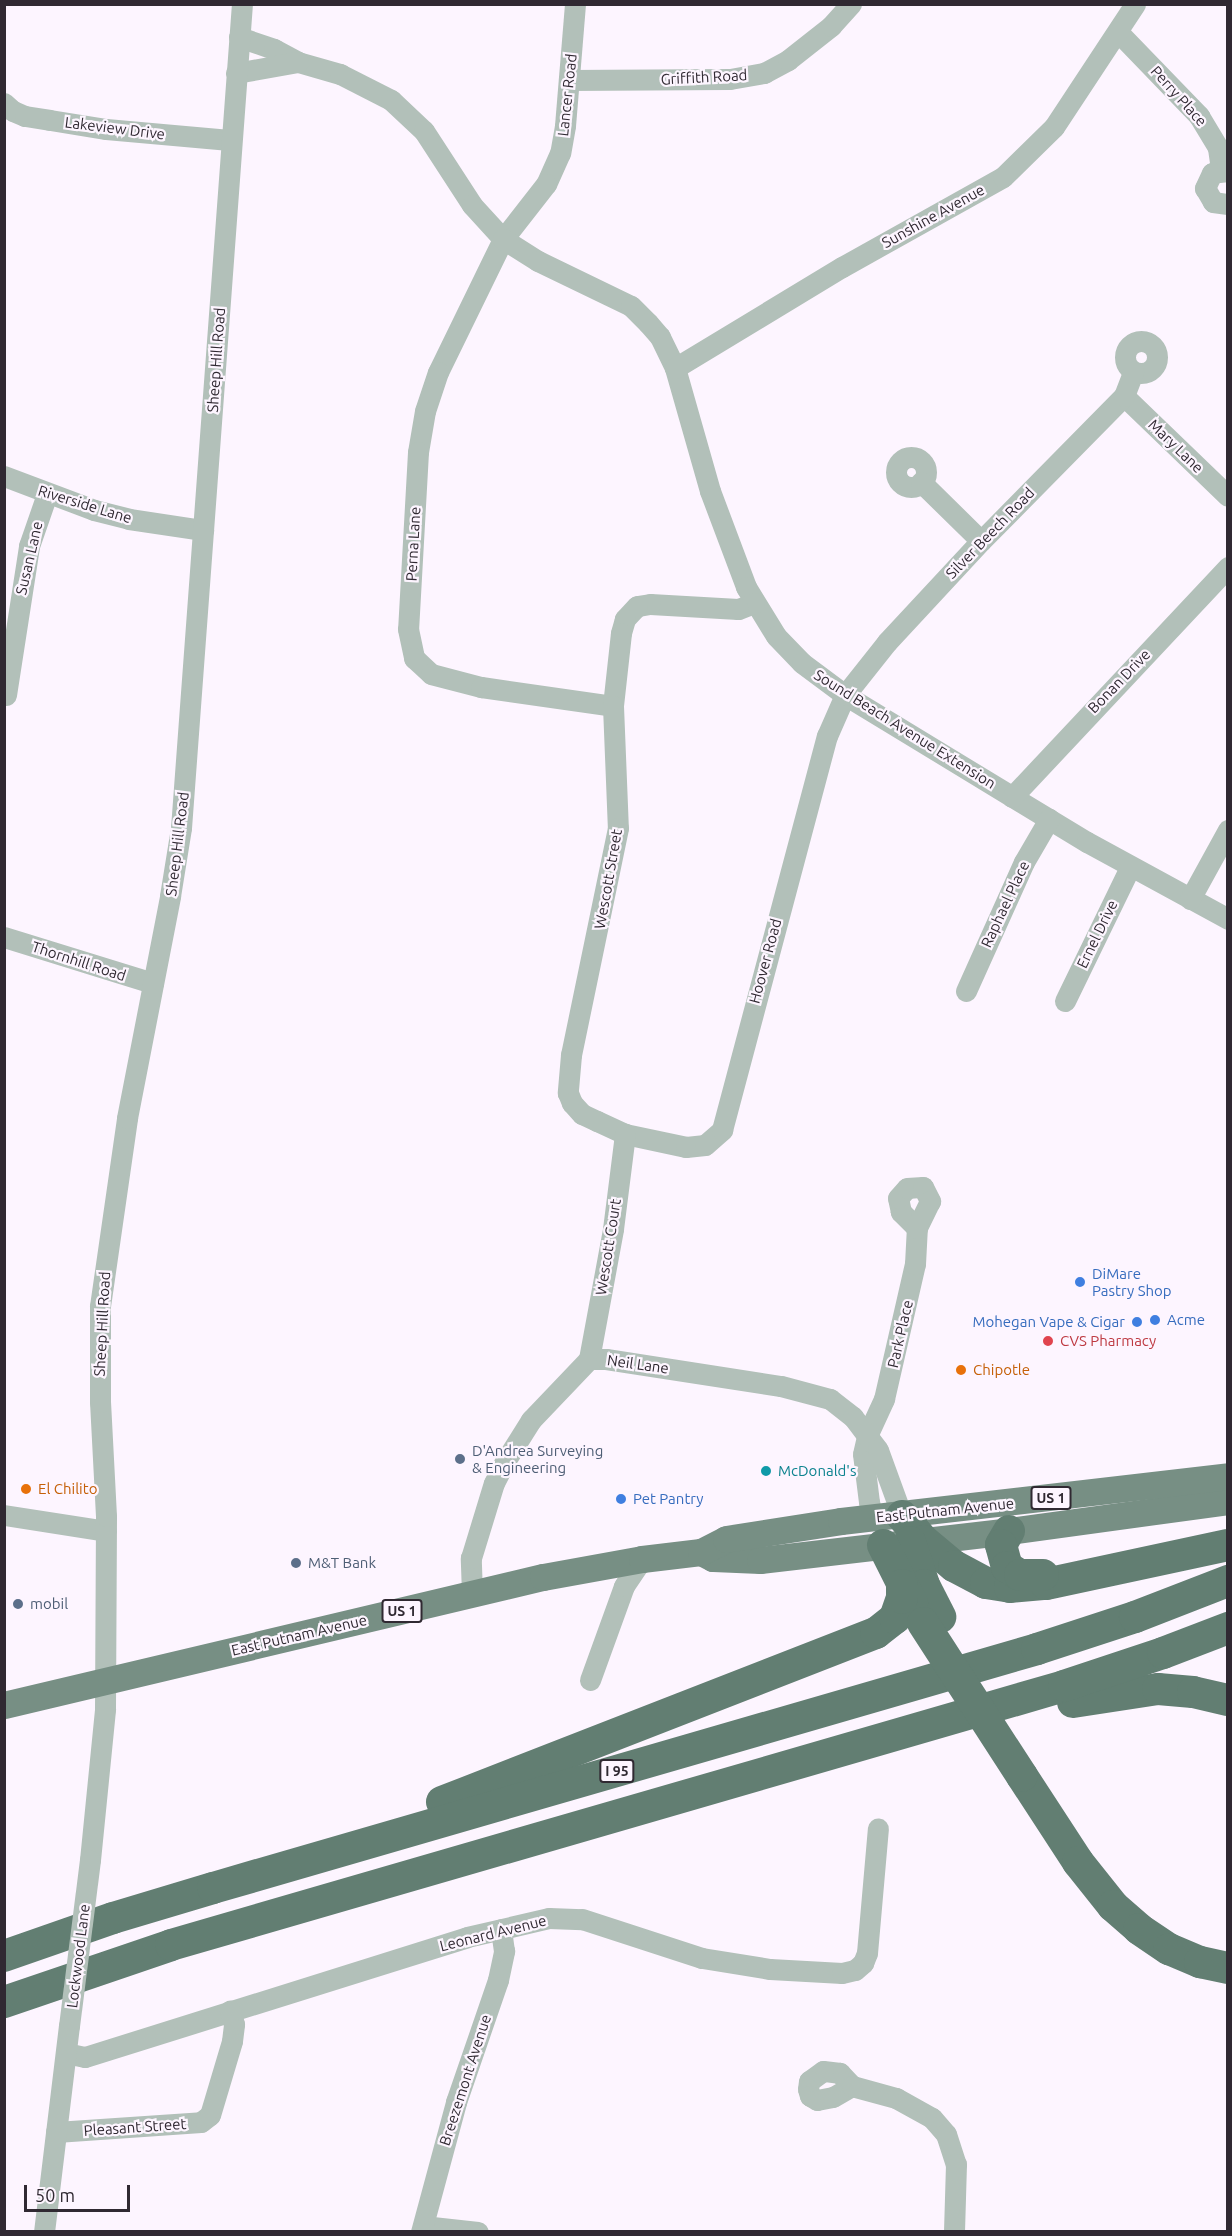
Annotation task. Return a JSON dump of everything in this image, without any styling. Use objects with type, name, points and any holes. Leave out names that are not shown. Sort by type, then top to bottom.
[{"type":"highway","points":[[1009,1531],[1002,1539],[1002,1551],[1004,1562],[1015,1573],[1034,1576],[1125,1567]]},
{"type":"highway","points":[[898,1532],[966,1574],[986,1583],[1010,1587],[1046,1584],[1227,1545]]},
{"type":"highway","points":[[323,1855],[387,1820],[548,1762],[876,1633],[895,1618],[902,1598],[898,1532]]},
{"type":"highway","points":[[898,1532],[924,1585],[931,1620]]},
{"type":"highway","name":"I 95","points":[[4,1956],[113,1918],[323,1855],[1016,1655],[1135,1617],[1227,1581]]},
{"type":"highway","points":[[902,1585],[931,1620],[1031,1773],[1098,1861],[1136,1905],[1178,1933],[1205,1944],[1227,1949]]},
{"type":"highway","points":[[4,2002],[171,1945],[1114,1670],[1227,1628]]},
{"type":"highway","points":[[866,1744],[1128,1691],[1170,1690],[1227,1700]]},
{"type":"highway","points":[[1031,1773],[1078,1862],[1113,1906],[1139,1929],[1169,1949],[1200,1962],[1227,1968]]},
{"type":"main road","name":"East Putnam Avenue","points":[[4,1705],[568,1572],[642,1559],[701,1552],[713,1558],[760,1560],[898,1532],[1227,1476]]},
{"type":"main road","name":"East Putnam Avenue","points":[[898,1532],[1009,1531],[1227,1500]]},
{"type":"street","name":"Sheep Hill Road","points":[[105,1680],[106,1531],[99,1393],[100,1306],[127,1118],[180,828],[242,4]]},
{"type":"street","name":"Lancer Road","points":[[503,239],[546,184],[560,153],[566,126],[575,4]]},
{"type":"street","name":"Griffith Road","points":[[569,80],[730,79],[764,73],[788,60],[822,33],[851,4]]},
{"type":"street","name":"Sunshine Avenue","points":[[675,368],[842,267],[1003,177],[1054,127],[1135,4]]},
{"type":"street","name":"Perry Place","points":[[1118,32],[1199,116],[1218,148],[1224,170],[1210,175],[1205,191],[1212,202],[1227,204]]},
{"type":"street","name":"Sound Beach Avenue Extension","points":[[238,55],[274,49],[298,62]]},
{"type":"street","name":"Sound Beach Avenue Extension","points":[[238,55],[298,62],[340,74],[379,92],[412,117],[436,148],[472,205],[503,239],[538,261],[631,306],[660,337],[675,368],[710,491],[738,568],[754,603],[788,650],[845,695],[1130,867],[1227,919]]},
{"type":"street","name":"Lakeview Drive","points":[[4,103],[13,111],[33,117],[106,129],[230,140]]},
{"type":"street","name":"Perna Lane","points":[[503,239],[438,372],[425,411],[418,452],[409,642],[414,658],[421,667],[437,676],[481,687],[612,706]]},
{"type":"street","name":"Silver Beech Road","points":[[845,695],[887,642],[981,541],[1124,396],[1133,372]]},
{"type":"street","name":"Mary Lane","points":[[1124,396],[1227,496]]},
{"type":"street","name":"Riverside Lane","points":[[4,476],[47,494],[129,519],[203,530]]},
{"type":"street","points":[[921,482],[981,541]]},
{"type":"street","name":"Susan Lane","points":[[6,695],[29,546],[47,494]]},
{"type":"street","name":"Bonan Drive","points":[[1012,796],[1227,567]]},
{"type":"street","name":"Wescott Street","points":[[625,1134],[582,1113],[568,1093],[567,1079],[618,828],[612,706],[621,633],[630,611],[638,606],[650,604],[738,609],[754,603]]},
{"type":"street","name":"Hoover Road","points":[[625,1134],[693,1147],[710,1143],[722,1130],[827,736],[845,695]]},
{"type":"street","name":"Raphael Place","points":[[966,991],[1024,862],[1049,819]]},
{"type":"street","points":[[1190,899],[1227,830]]},
{"type":"street","name":"Ernel Drive","points":[[1065,1001],[1130,867]]},
{"type":"street","name":"Thornhill Road","points":[[4,937],[153,983]]},
{"type":"street","name":"Wescott Court","points":[[589,1359],[613,1229],[625,1134]]},
{"type":"street","name":"Park Place","points":[[898,1532],[869,1502],[863,1454],[867,1436],[884,1399],[890,1377],[915,1264],[917,1228]]},
{"type":"street","name":"Neil Lane","points":[[472,1594],[471,1558],[494,1483],[531,1420],[589,1359],[648,1365],[808,1392],[839,1404],[853,1417],[867,1436]]},
{"type":"street","points":[[867,1436],[878,1450],[898,1532]]},
{"type":"street","points":[[4,1515],[106,1531]]},
{"type":"street","points":[[590,1680],[624,1586],[642,1559]]},
{"type":"street","name":"Lockwood Lane","points":[[44,2232],[105,1728],[105,1680]]},
{"type":"street","name":"Leonard Avenue","points":[[66,2053],[85,2057],[467,1937],[549,1918],[582,1919],[702,1958],[770,1969],[842,1973],[855,1970],[867,1953],[878,1828]]},
{"type":"street","name":"Breezemont Avenue","points":[[422,2229],[456,2102],[498,1980],[504,1951],[501,1929]]},
{"type":"street","name":"Pleasant Street","points":[[57,2132],[201,2122],[210,2115],[232,2041],[234,2024],[230,2011]]},
{"type":"street","points":[[852,2086],[904,2101],[932,2118],[946,2134],[956,2164],[954,2232]]},
{"type":"street","points":[[422,2229],[478,2232]]},
{"type":"place","name":"DiMare Pastry Shop","points":[[1080,1282]]},
{"type":"place","name":"Acme","points":[[1155,1320]]},
{"type":"place","name":"Mohegan Vape & Cigar","points":[[1137,1322]]},
{"type":"place","name":"CVS Pharmacy","points":[[1048,1341]]},
{"type":"place","name":"Chipotle","points":[[961,1370]]},
{"type":"place","name":"D'Andrea Surveying & Engineering","points":[[460,1459]]},
{"type":"place","name":"McDonald's","points":[[766,1471]]},
{"type":"place","name":"El Chilito","points":[[26,1489]]},
{"type":"place","name":"Pet Pantry","points":[[621,1499]]},
{"type":"place","name":"M&T Bank","points":[[296,1563]]},
{"type":"place","name":"mobil","points":[[18,1604]]}]
